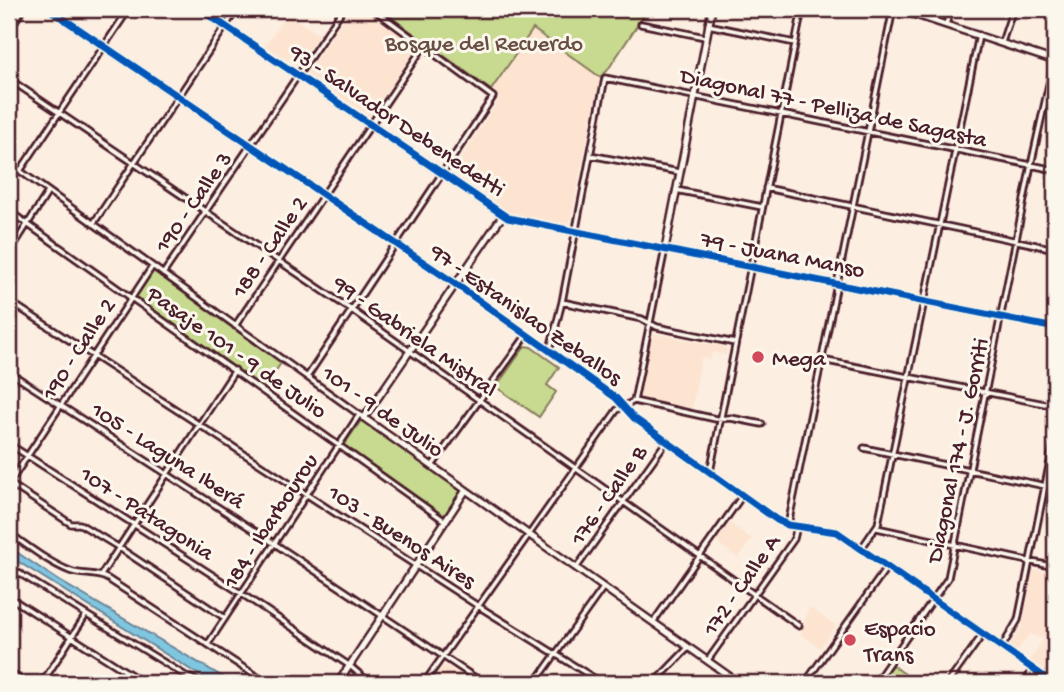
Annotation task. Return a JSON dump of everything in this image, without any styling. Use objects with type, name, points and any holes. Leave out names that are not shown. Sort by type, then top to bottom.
[{"type":"street","points":[[9,30],[23,9]]},
{"type":"street","name":"97 - Estanislao Zeballos","points":[[49,9],[457,285],[623,406],[634,418],[666,442],[777,520],[788,525],[832,529],[1052,683]]},
{"type":"street","points":[[20,172],[128,9]]},
{"type":"street","name":"93 - Salvador Debenedetti","points":[[200,9],[503,215]]},
{"type":"street","points":[[93,224],[237,9]]},
{"type":"street","name":"190 - Calle 3","points":[[163,274],[343,9]]},
{"type":"street","points":[[307,377],[493,97],[373,9]]},
{"type":"street","points":[[634,401],[712,9]]},
{"type":"street","points":[[710,472],[802,9]]},
{"type":"street","points":[[788,525],[893,9]]},
{"type":"street","points":[[898,9],[1055,59]]},
{"type":"street","points":[[946,24],[951,9]]},
{"type":"street","points":[[1003,42],[1013,9]]},
{"type":"street","points":[[641,24],[705,37]]},
{"type":"street","points":[[708,25],[795,43]]},
{"type":"street","points":[[861,549],[877,528],[979,35]]},
{"type":"street","name":"188 - Calle 2","points":[[235,326],[424,46]]},
{"type":"street","name":"Diagonal 174 - J. Gorriti","points":[[875,683],[948,578],[1031,165],[1055,59]]},
{"type":"street","name":"Diagonal 77 - Pelliza de Sagasta","points":[[590,155],[605,78],[1055,170]]},
{"type":"street","name":"99 - Gabriela Mistral","points":[[9,79],[353,311],[799,626]]},
{"type":"street","points":[[549,351],[562,302],[590,155],[679,172]]},
{"type":"street","name":"101 - 9 de Julio","points":[[9,163],[739,683]]},
{"type":"street","points":[[766,188],[1055,249]]},
{"type":"street","points":[[676,190],[762,207]]},
{"type":"street","points":[[9,253],[48,192]]},
{"type":"street","name":"Pasaje 101 - 9 de Julio","points":[[9,211],[445,521]]},
{"type":"street","name":"79 - Juana Manso","points":[[503,215],[514,220],[1055,328]]},
{"type":"street","name":"184 - Ibarbourou","points":[[208,644],[340,445],[411,352],[503,215]]},
{"type":"street","name":"190 - Calle 2","points":[[9,483],[152,266]]},
{"type":"street","name":"103 - Buenos Aires","points":[[9,301],[478,606],[603,683]]},
{"type":"street","points":[[562,302],[642,319],[657,327],[735,343]]},
{"type":"street","points":[[432,466],[526,336]]},
{"type":"street","points":[[822,360],[1055,407]]},
{"type":"street","points":[[101,575],[236,370]]},
{"type":"street","name":"105 - Laguna Iberá","points":[[9,372],[275,544],[483,683]]},
{"type":"street","points":[[424,683],[617,410],[634,401],[720,419],[762,424]]},
{"type":"street","points":[[1002,647],[1018,620],[1055,436]]},
{"type":"street","name":"176 - Calle B","points":[[577,567],[666,442]]},
{"type":"street","name":"107 - Patagonia","points":[[9,443],[242,594],[350,666],[370,683]]},
{"type":"street","points":[[864,448],[1055,488]]},
{"type":"street","points":[[9,483],[71,524],[80,524],[118,547],[225,618]]},
{"type":"street","points":[[338,683],[466,490]]},
{"type":"street","points":[[654,621],[742,496]]},
{"type":"street","name":"172 - Calle A","points":[[707,661],[794,539],[797,526]]},
{"type":"street","points":[[877,528],[1055,566]]},
{"type":"street","points":[[9,533],[70,571],[101,575],[267,683]]},
{"type":"street","points":[[9,567],[186,676],[202,683]]},
{"type":"street","points":[[805,683],[887,567]]},
{"type":"street","points":[[535,683],[604,587]]},
{"type":"street","points":[[9,597],[144,683]]},
{"type":"street","points":[[42,683],[86,615]]},
{"type":"street","points":[[948,683],[983,634]]},
{"type":"street","points":[[654,683],[688,648]]},
{"type":"street","points":[[1024,683],[1033,669]]},
{"type":"street","points":[[9,672],[25,683]]},
{"type":"street","points":[[182,683],[186,676]]},
{"type":"shaded area","points":[[350,9],[367,9],[417,47],[371,115],[308,75]]},
{"type":"shaded area","points":[[287,14],[319,35],[298,66],[265,46]]},
{"type":"shaded area","points":[[533,29],[600,77],[570,223],[567,225],[511,213],[454,170],[500,97],[491,90]]},
{"type":"shaded area","points":[[656,334],[726,347],[726,355],[712,352],[710,360],[701,358],[692,409],[642,398],[640,395],[652,336]]},
{"type":"shaded area","points":[[730,523],[752,539],[738,558],[716,542]]},
{"type":"shaded area","points":[[1033,571],[1055,573],[1055,676],[1049,675],[1029,661],[1044,639],[1030,634],[1016,652],[1010,645],[1022,628]]},
{"type":"shaded area","points":[[809,607],[836,626],[820,648],[801,634]]},
{"type":"shaded area","points":[[446,665],[471,683],[431,683]]},
{"type":"green space","name":"Bosque del Recuerdo","points":[[380,9],[648,9],[607,71],[600,77],[533,29],[491,90]]},
{"type":"green space","points":[[152,266],[283,360],[263,390],[132,297]]},
{"type":"green space","points":[[525,346],[531,347],[559,367],[547,385],[556,392],[539,417],[496,387]]},
{"type":"green space","points":[[362,419],[461,490],[444,516],[344,445]]},
{"type":"green space","points":[[892,665],[918,683],[879,683]]},
{"type":"water","points":[[9,547],[58,580],[233,683],[212,683],[9,556]]},
{"type":"cycle path","points":[[49,9],[457,285],[616,398],[634,418],[777,520],[788,525],[837,532],[1053,683]]},
{"type":"cycle path","points":[[200,9],[508,218],[1055,328]]},
{"type":"place","name":"Mega","points":[[758,357]]},
{"type":"place","name":"Espacio Trans","points":[[850,640]]}]
